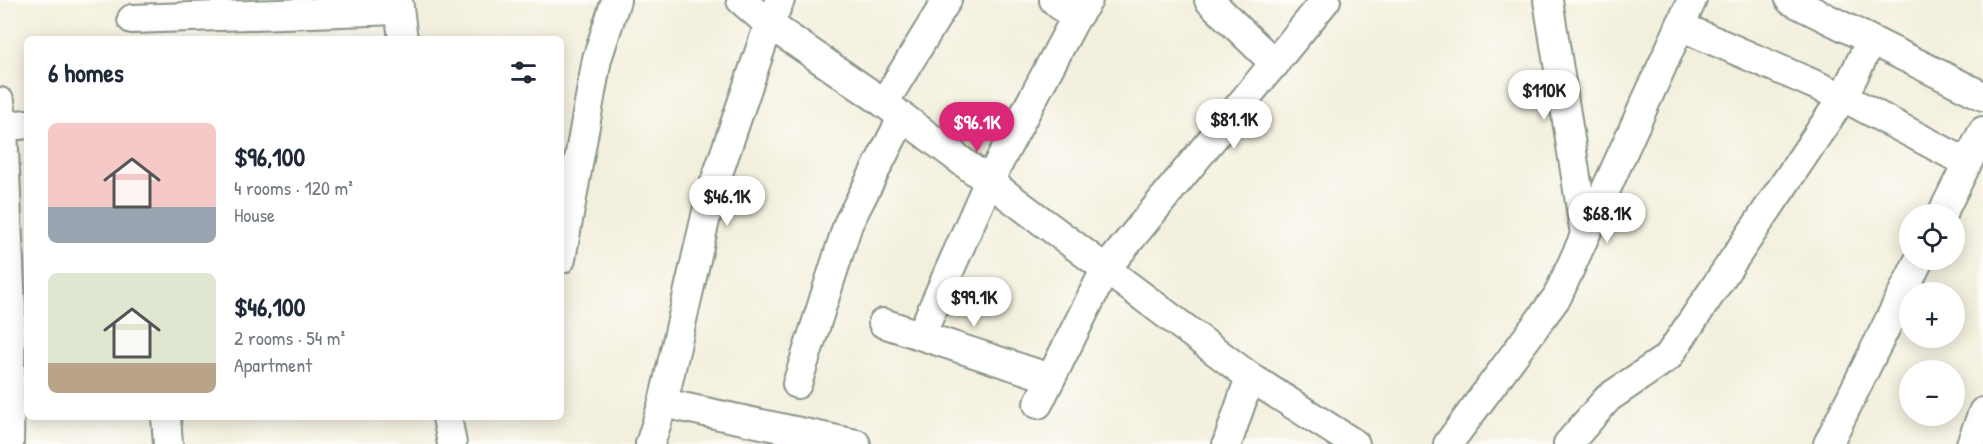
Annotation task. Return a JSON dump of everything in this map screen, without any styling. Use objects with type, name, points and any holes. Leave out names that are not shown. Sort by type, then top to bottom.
[{"type":"street","points":[[564,224],[570,153],[616,0]]},
{"type":"street","points":[[741,0],[774,12],[893,110],[988,183],[1328,436],[1356,444]]},
{"type":"street","points":[[796,384],[848,224],[893,110],[947,0]]},
{"type":"street","points":[[921,335],[988,183],[1081,10],[1054,0]]},
{"type":"street","points":[[1209,0],[1275,64]]},
{"type":"street","points":[[883,323],[921,335],[1044,391],[1105,270],[1326,0]]},
{"type":"street","points":[[1548,0],[1585,234]]},
{"type":"street","points":[[1448,444],[1557,297],[1692,0]]},
{"type":"street","points":[[1790,0],[1845,11],[1871,41],[1983,96]]},
{"type":"street","points":[[132,19],[398,5],[402,36]]},
{"type":"street","points":[[650,444],[663,403],[711,194],[774,12]]},
{"type":"street","points":[[1680,26],[1843,97],[1967,163]]},
{"type":"street","points":[[1568,444],[1608,398],[1668,357],[1843,97],[1871,41]]},
{"type":"street","points":[[7,120],[6,308],[9,444]]},
{"type":"street","points":[[1947,204],[1983,131]]},
{"type":"street","points":[[1828,444],[1914,270]]},
{"type":"street","points":[[1227,444],[1250,377]]},
{"type":"street","points":[[663,403],[856,444]]},
{"type":"street","points":[[1971,444],[1983,412]]},
{"type":"street","points":[[166,420],[168,444]]},
{"type":"street","points":[[448,420],[452,444]]}]
